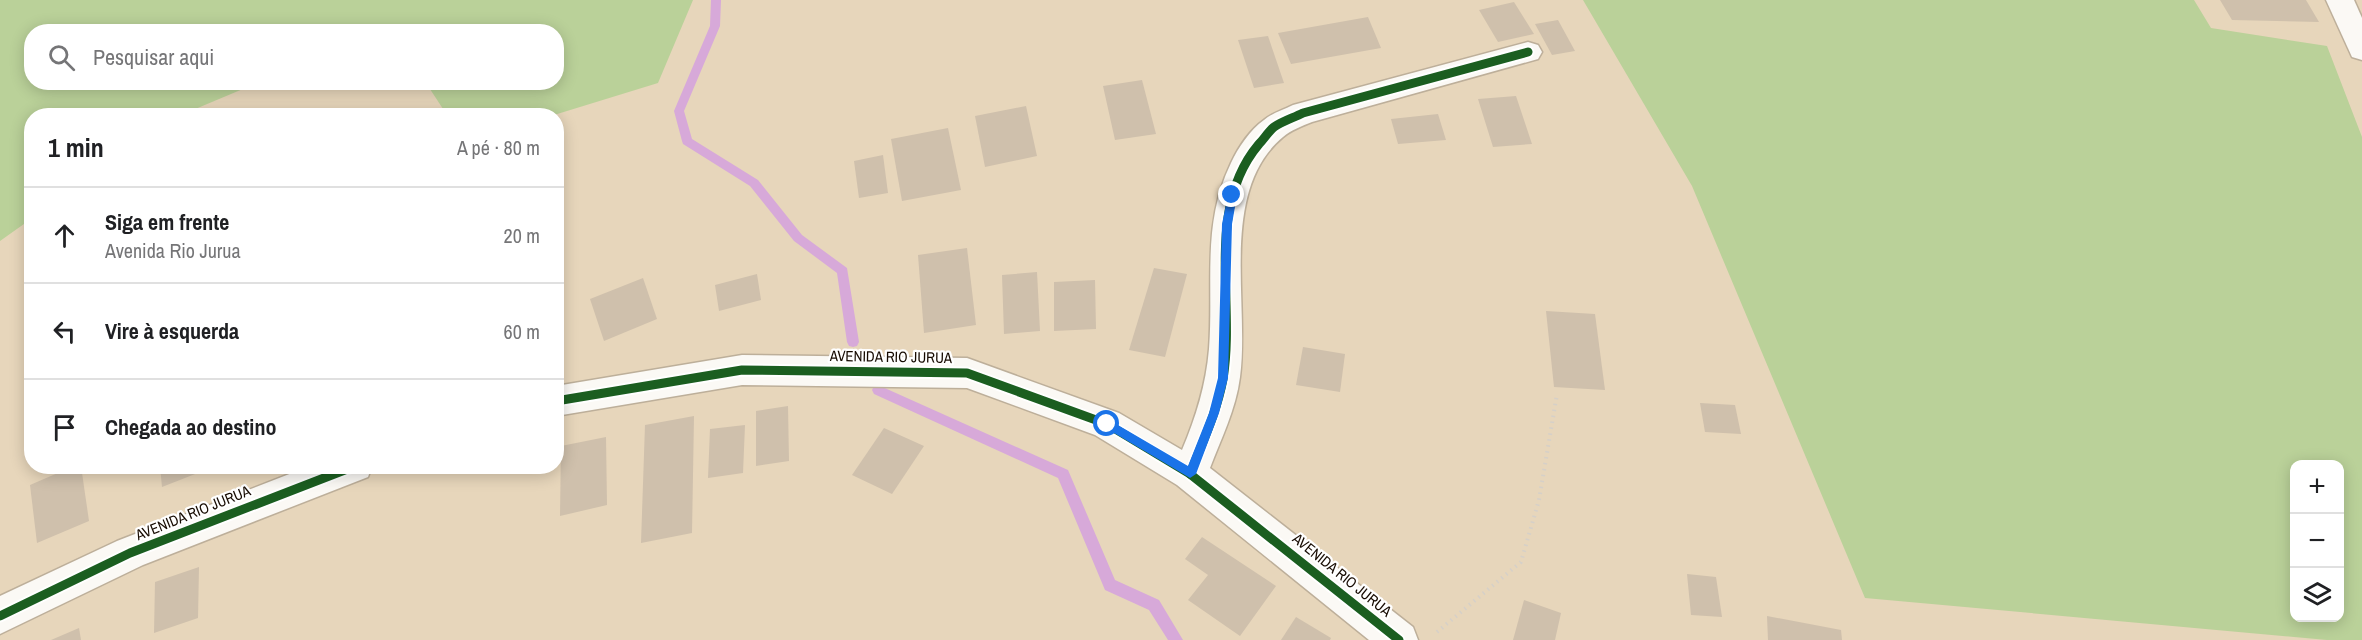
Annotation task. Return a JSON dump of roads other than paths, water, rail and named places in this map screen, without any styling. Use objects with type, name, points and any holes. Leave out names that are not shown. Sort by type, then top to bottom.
[{"type":"street","points":[[2340,0],[2362,50]]},
{"type":"street","points":[[1190,474],[1214,413],[1223,378],[1227,224],[1232,195],[1240,172],[1254,149],[1272,129],[1303,113],[1528,52]]},
{"type":"street","name":"AVENIDA RIO JURUA","points":[[564,400],[742,369],[967,373],[1107,424],[1190,474],[1399,640]]},
{"type":"street","name":"AVENIDA RIO JURUA","points":[[0,616],[44,592],[207,521],[333,474]]},
{"type":"waterway","points":[[716,0],[715,26],[679,111],[687,141],[754,183],[798,238],[843,271],[853,342]]},
{"type":"waterway","points":[[878,390],[1063,474],[1110,585],[1154,605],[1176,640]]}]
